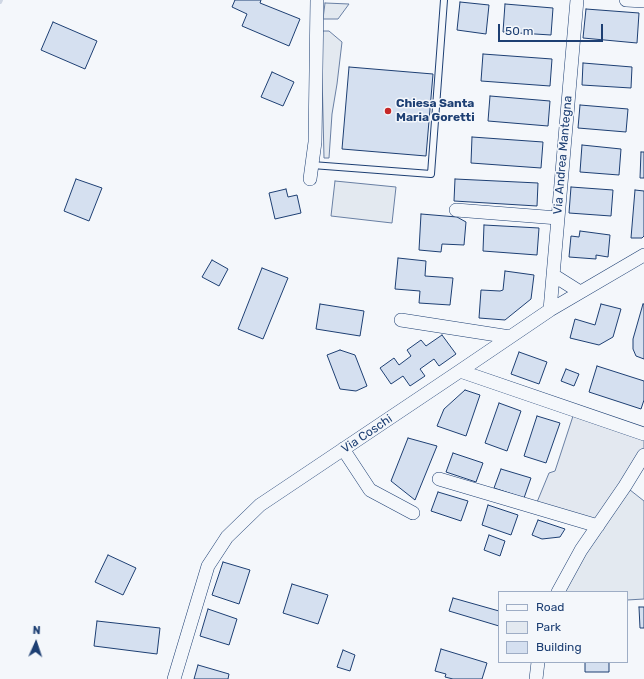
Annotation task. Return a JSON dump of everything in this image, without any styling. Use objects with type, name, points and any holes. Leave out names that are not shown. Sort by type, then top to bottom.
[{"type":"street","points":[[310,179],[315,142],[317,0]]},
{"type":"street","name":"Via Andrea Mantegna","points":[[550,310],[577,0]]},
{"type":"street","points":[[626,0],[644,1]]},
{"type":"street","points":[[456,210],[558,218]]},
{"type":"street","name":"Via Coschi","points":[[174,679],[208,566],[227,537],[260,506],[550,310],[643,256]]},
{"type":"street","points":[[553,275],[580,292]]},
{"type":"street","points":[[401,320],[510,338]]},
{"type":"street","points":[[460,371],[644,434]]},
{"type":"street","points":[[343,449],[370,490],[413,513]]},
{"type":"street","points":[[559,591],[581,550],[625,486],[644,455]]},
{"type":"street","points":[[439,478],[598,526]]},
{"type":"street","points":[[536,679],[538,663]]},
{"type":"lane","points":[[312,165],[431,174],[444,0]]},
{"type":"green space","points":[[325,3],[349,4],[338,19],[323,19]]},
{"type":"green space","points":[[322,31],[329,31],[342,42],[332,114],[329,158],[324,158]]},
{"type":"green space","points":[[335,181],[396,187],[392,223],[331,216]]},
{"type":"green space","points":[[625,486],[644,501],[644,599],[628,600],[628,591],[559,591]]},
{"type":"shaded area","points":[[575,410],[644,434],[644,455],[598,526],[535,507],[549,473],[555,471]]},
{"type":"building","points":[[235,0],[261,0],[260,3],[300,19],[289,46],[242,26],[247,14],[232,7]]},
{"type":"building","points":[[460,2],[489,5],[486,34],[457,30]]},
{"type":"building","points":[[505,4],[553,8],[551,35],[503,32]]},
{"type":"building","points":[[586,9],[639,13],[637,43],[583,38]]},
{"type":"building","points":[[53,22],[97,41],[85,69],[41,50]]},
{"type":"building","points":[[483,54],[552,59],[550,86],[481,81]]},
{"type":"building","points":[[583,63],[632,67],[631,88],[582,85]]},
{"type":"building","name":"Chiesa Santa Maria Goretti","points":[[349,67],[433,74],[426,156],[342,149]]},
{"type":"building","points":[[272,72],[294,82],[283,106],[261,97]]},
{"type":"building","points":[[490,96],[550,101],[548,126],[488,121]]},
{"type":"building","points":[[580,105],[628,109],[626,132],[578,128]]},
{"type":"building","points":[[472,137],[543,142],[541,168],[471,163]]},
{"type":"building","points":[[582,145],[621,149],[619,175],[580,172]]},
{"type":"building","points":[[641,152],[644,152],[644,178],[640,178]]},
{"type":"building","points":[[76,179],[102,188],[89,221],[64,211]]},
{"type":"building","points":[[455,179],[538,183],[537,206],[454,201]]},
{"type":"building","points":[[571,187],[613,190],[611,216],[569,213]]},
{"type":"building","points":[[286,189],[288,197],[297,195],[301,213],[275,219],[269,193]]},
{"type":"building","points":[[635,190],[644,191],[644,236],[642,238],[631,238]]},
{"type":"building","points":[[421,214],[457,217],[466,222],[464,245],[442,244],[441,252],[419,250]]},
{"type":"building","points":[[484,225],[539,228],[537,255],[483,251]]},
{"type":"building","points":[[580,231],[610,235],[608,257],[596,255],[596,259],[569,257],[571,236],[579,237]]},
{"type":"building","points":[[398,258],[426,261],[425,276],[453,278],[450,305],[419,303],[420,291],[395,289]]},
{"type":"building","points":[[212,260],[228,269],[219,286],[202,277]]},
{"type":"building","points":[[262,268],[288,278],[263,339],[238,329]]},
{"type":"building","points":[[505,271],[534,275],[531,299],[505,320],[479,318],[481,290],[503,290]]},
{"type":"building","points":[[320,304],[364,311],[360,336],[316,329]]},
{"type":"building","points":[[601,304],[621,309],[613,337],[599,345],[570,338],[575,319],[595,325]]},
{"type":"building","points":[[643,304],[644,359],[636,356],[633,349],[633,339]]},
{"type":"building","points":[[442,335],[456,354],[439,366],[434,359],[420,369],[425,376],[410,386],[403,376],[391,384],[380,368],[394,358],[399,365],[411,356],[407,350],[421,340],[426,346]]},
{"type":"building","points":[[340,350],[355,355],[367,386],[356,391],[340,389],[327,355]]},
{"type":"building","points":[[519,352],[547,362],[539,384],[511,374]]},
{"type":"building","points":[[597,366],[644,381],[644,400],[641,409],[589,392]]},
{"type":"building","points":[[566,369],[579,374],[574,386],[561,381]]},
{"type":"building","points":[[465,390],[480,395],[466,436],[437,426],[444,409]]},
{"type":"building","points":[[499,403],[521,411],[507,451],[485,443]]},
{"type":"building","points":[[537,416],[560,423],[546,463],[524,456]]},
{"type":"building","points":[[408,438],[437,446],[415,500],[391,481]]},
{"type":"building","points":[[453,453],[483,463],[476,482],[446,472]]},
{"type":"building","points":[[501,469],[531,478],[524,498],[494,488]]},
{"type":"building","points":[[438,492],[468,501],[461,521],[431,511]]},
{"type":"building","points":[[488,505],[518,515],[511,535],[482,525]]},
{"type":"building","points":[[538,520],[565,529],[560,537],[542,539],[532,535]]},
{"type":"building","points":[[489,535],[505,541],[500,556],[484,550]]},
{"type":"building","points":[[108,555],[136,568],[123,595],[95,582]]},
{"type":"building","points":[[223,562],[250,570],[239,604],[212,595]]},
{"type":"building","points":[[292,584],[328,595],[318,624],[283,613]]},
{"type":"building","points":[[453,598],[498,611],[498,626],[449,611]]},
{"type":"building","points":[[639,607],[644,607],[644,628],[640,628]]},
{"type":"building","points":[[208,609],[237,619],[229,645],[200,636]]},
{"type":"building","points":[[97,621],[160,628],[157,654],[94,646]]},
{"type":"building","points":[[441,649],[487,663],[482,679],[453,679],[445,677],[446,674],[435,671]]},
{"type":"building","points":[[343,650],[355,655],[350,671],[337,667]]},
{"type":"building","points":[[585,663],[609,663],[609,672],[585,672]]},
{"type":"building","points":[[198,665],[229,674],[228,679],[194,679]]},
{"type":"place","name":"Chiesa Santa Maria Goretti","points":[[388,111]]}]
